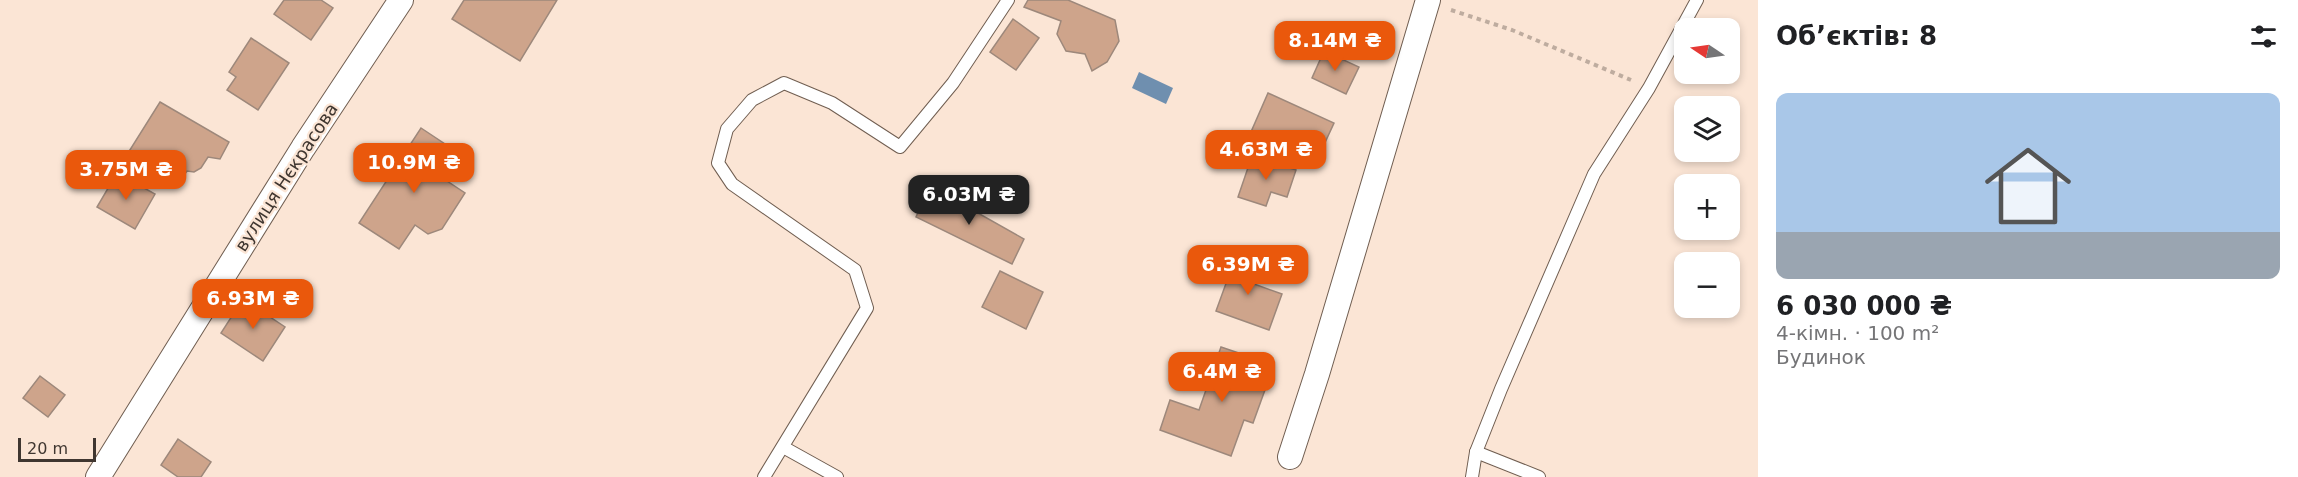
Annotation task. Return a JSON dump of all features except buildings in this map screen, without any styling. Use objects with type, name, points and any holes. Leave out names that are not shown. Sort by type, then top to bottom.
[{"type":"street","name":"вулиця Нєкрасова","points":[[98,477],[303,148],[401,0]]},
{"type":"street","points":[[1290,458],[1428,1]]},
{"type":"lane","points":[[764,477],[867,308],[855,270],[732,184],[718,163],[727,129],[752,99],[784,83],[832,103],[900,147],[953,83],[1008,0]]},
{"type":"lane","points":[[1472,477],[1476,452],[1523,335],[1594,174],[1649,88],[1696,0]]},
{"type":"lane","points":[[783,447],[837,477]]},
{"type":"lane","points":[[1476,452],[1539,477]]},
{"type":"path","points":[[1428,1],[1512,30],[1649,88]]},
{"type":"water","points":[[1139,72],[1173,88],[1166,104],[1132,88]]}]
